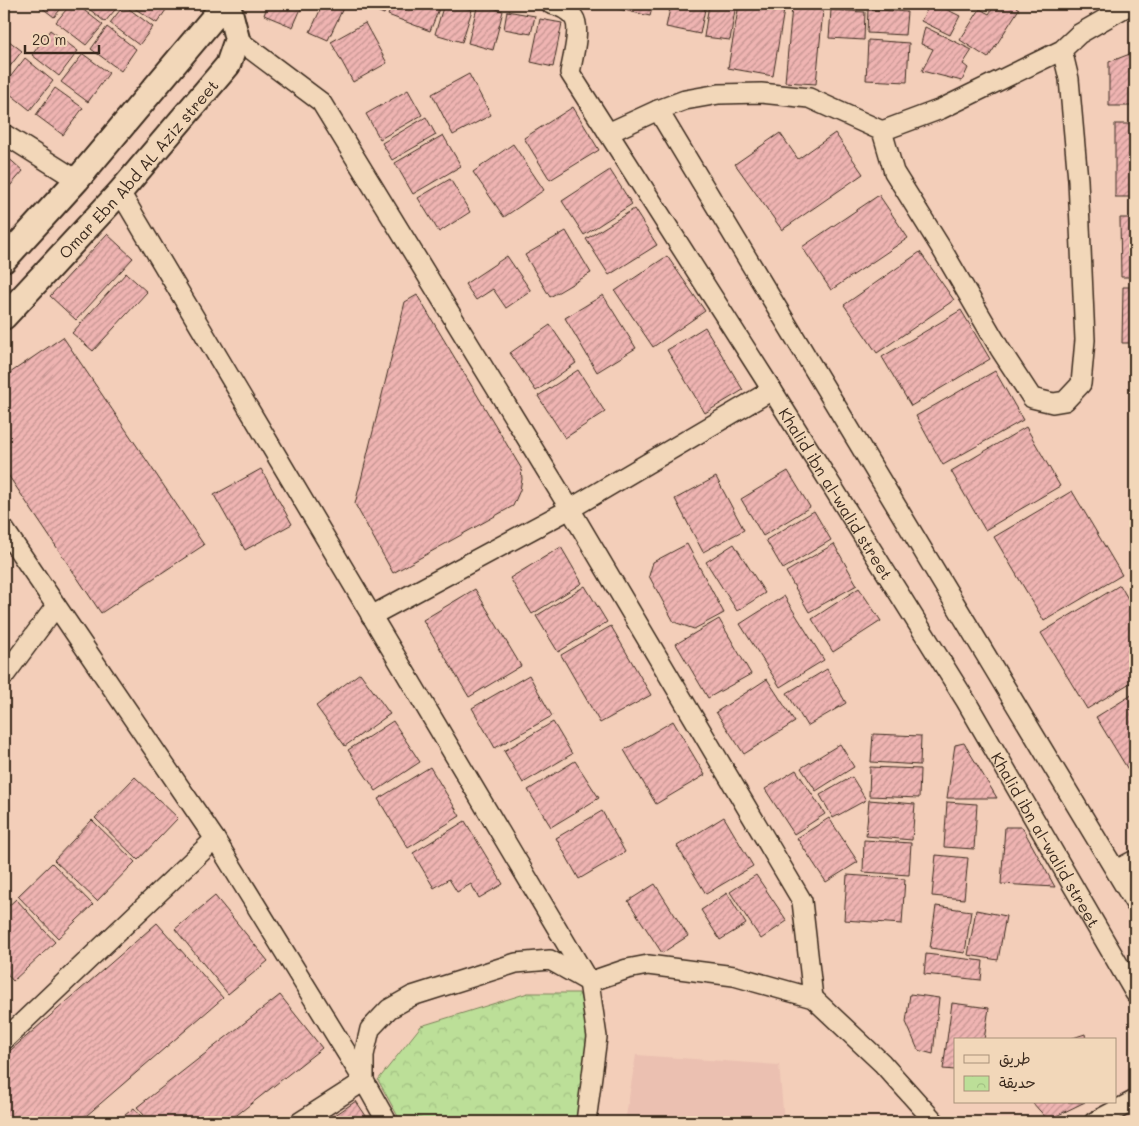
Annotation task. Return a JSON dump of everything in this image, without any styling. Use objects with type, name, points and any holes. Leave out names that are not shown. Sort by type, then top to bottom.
[{"type":"street","points":[[226,4],[237,39],[321,102],[570,509],[802,901],[812,998]]},
{"type":"street","points":[[4,260],[77,180],[226,4]]},
{"type":"street","points":[[551,4],[567,11],[575,18],[577,28],[570,73],[772,390]]},
{"type":"street","points":[[608,133],[685,100],[719,94],[771,94],[809,98],[882,131],[941,109],[1062,50],[1079,34],[1131,4]]},
{"type":"street","name":"Omar Ebn Abd AL Aziz street","points":[[4,317],[120,192],[228,64],[237,39]]},
{"type":"street","points":[[882,131],[894,172],[1000,349],[1032,398],[1052,403],[1065,400],[1081,384],[1085,340],[1078,180],[1069,79],[1062,50]]},
{"type":"street","points":[[658,110],[1135,903]]},
{"type":"street","points":[[4,134],[77,180]]},
{"type":"street","points":[[120,192],[589,982],[598,1038],[586,1122]]},
{"type":"street","name":"Khalid ibn al-walid street","points":[[371,616],[570,509],[772,390],[966,702],[1135,993]]},
{"type":"street","points":[[4,529],[215,839],[364,1081],[387,1122]]},
{"type":"street","points":[[4,676],[56,606]]},
{"type":"street","points":[[4,1040],[215,839]]},
{"type":"street","points":[[1116,870],[1135,860]]},
{"type":"street","points":[[364,1081],[364,1055],[370,1028],[389,1008],[412,996],[516,962],[550,960],[589,982],[627,969],[648,965],[734,976],[812,998],[882,1063],[935,1122]]},
{"type":"street","points":[[300,1122],[364,1081]]},
{"type":"street","points":[[1094,1122],[1135,1100]]},
{"type":"shaded area","points":[[636,1055],[779,1065],[784,1122],[625,1122]]},
{"type":"green space","points":[[528,993],[579,993],[593,1033],[581,1122],[401,1122],[378,1080],[421,1026]]},
{"type":"building","points":[[37,4],[65,4],[54,17]]},
{"type":"building","points":[[71,4],[76,4],[103,25],[86,45],[56,22]]},
{"type":"building","points":[[83,4],[118,4],[119,5],[105,22]]},
{"type":"building","points":[[128,4],[170,4],[157,23]]},
{"type":"building","points":[[268,4],[303,4],[293,27],[264,15]]},
{"type":"building","points":[[323,4],[345,4],[328,40],[310,32]]},
{"type":"building","points":[[360,4],[388,4],[384,14]]},
{"type":"building","points":[[393,4],[441,4],[430,31],[388,15]]},
{"type":"building","points":[[444,4],[452,4],[472,10],[462,42],[435,34]]},
{"type":"building","points":[[478,4],[503,11],[493,50],[468,43]]},
{"type":"building","points":[[611,4],[653,4],[650,16],[610,7]]},
{"type":"building","points":[[671,4],[706,4],[700,34],[666,27]]},
{"type":"building","points":[[709,4],[736,4],[730,40],[704,37]]},
{"type":"building","points":[[739,4],[785,4],[773,76],[728,68]]},
{"type":"building","points":[[895,4],[895,9],[845,5]]},
{"type":"building","points":[[930,4],[936,4],[960,16],[950,35],[921,21]]},
{"type":"building","points":[[996,4],[1018,4],[1016,7],[1019,9],[988,58],[960,40],[980,9],[989,14]]},
{"type":"building","points":[[124,5],[153,27],[139,45],[110,23]]},
{"type":"building","points":[[792,7],[823,10],[816,84],[785,82]]},
{"type":"building","points":[[868,9],[907,12],[905,35],[867,33]]},
{"type":"building","points":[[831,10],[865,12],[864,40],[829,38]]},
{"type":"building","points":[[507,11],[535,16],[531,34],[504,29]]},
{"type":"building","points":[[540,19],[562,23],[553,67],[531,62]]},
{"type":"building","points":[[365,23],[387,63],[353,82],[331,42]]},
{"type":"building","points":[[107,27],[136,49],[121,71],[91,49]]},
{"type":"building","points":[[925,27],[972,50],[963,64],[968,68],[962,81],[922,71],[933,49],[921,44]]},
{"type":"building","points":[[50,30],[78,51],[59,76],[32,55]]},
{"type":"building","points":[[4,37],[22,51],[4,74]]},
{"type":"building","points":[[868,40],[909,43],[907,82],[866,80]]},
{"type":"building","points":[[1135,52],[1135,106],[1109,106],[1109,62]]},
{"type":"building","points":[[83,54],[109,73],[88,102],[61,82]]},
{"type":"building","points":[[25,58],[53,81],[30,110],[4,89],[4,85]]},
{"type":"building","points":[[469,74],[491,115],[453,135],[432,94]]},
{"type":"building","points":[[55,88],[83,108],[63,135],[36,115]]},
{"type":"building","points":[[408,90],[422,115],[380,139],[366,114]]},
{"type":"building","points":[[573,107],[599,150],[550,180],[524,138]]},
{"type":"building","points":[[426,117],[436,135],[392,160],[382,143]]},
{"type":"building","points":[[1115,124],[1135,124],[1135,197],[1115,197]]},
{"type":"building","points":[[780,133],[798,159],[835,133],[863,174],[782,230],[735,164]]},
{"type":"building","points":[[443,135],[461,166],[413,194],[395,163]]},
{"type":"building","points":[[513,144],[544,190],[504,217],[473,172]]},
{"type":"building","points":[[4,154],[23,171],[4,193]]},
{"type":"building","points":[[610,170],[632,204],[584,235],[562,201]]},
{"type":"building","points":[[450,179],[470,212],[439,232],[418,198]]},
{"type":"building","points":[[879,195],[908,238],[831,290],[802,247]]},
{"type":"building","points":[[634,209],[657,245],[609,275],[586,239]]},
{"type":"building","points":[[1120,218],[1135,218],[1135,277],[1121,277]]},
{"type":"building","points":[[566,231],[591,273],[550,297],[525,255]]},
{"type":"building","points":[[107,234],[133,258],[76,320],[50,296]]},
{"type":"building","points":[[920,252],[954,300],[877,353],[844,305]]},
{"type":"building","points":[[507,256],[531,291],[506,308],[493,289],[476,300],[465,284]]},
{"type":"building","points":[[667,256],[705,311],[653,347],[615,291]]},
{"type":"building","points":[[126,273],[147,292],[93,351],[72,333]]},
{"type":"building","points":[[1123,287],[1135,287],[1135,343],[1122,343]]},
{"type":"building","points":[[417,295],[521,468],[522,479],[520,490],[513,506],[393,573],[355,504],[405,302]]},
{"type":"building","points":[[603,295],[636,348],[597,372],[565,318]]},
{"type":"building","points":[[961,310],[990,359],[911,406],[882,357]]},
{"type":"building","points":[[550,325],[576,363],[536,391],[510,353]]},
{"type":"building","points":[[705,327],[743,390],[705,413],[667,350]]},
{"type":"building","points":[[63,337],[204,545],[101,613],[4,469],[4,377]]},
{"type":"building","points":[[578,370],[605,412],[565,438],[538,396]]},
{"type":"building","points":[[995,371],[1023,420],[943,465],[916,416]]},
{"type":"building","points":[[1026,427],[1060,486],[985,530],[951,471]]},
{"type":"building","points":[[261,469],[292,524],[245,550],[214,495]]},
{"type":"building","points":[[788,471],[810,507],[763,536],[741,499]]},
{"type":"building","points":[[716,477],[744,530],[703,552],[675,499]]},
{"type":"building","points":[[1072,491],[1122,575],[1044,621],[994,537]]},
{"type":"building","points":[[814,511],[831,540],[783,569],[766,540]]},
{"type":"building","points":[[687,544],[724,613],[694,629],[674,622],[649,576],[653,562]]},
{"type":"building","points":[[734,544],[765,593],[737,611],[706,562]]},
{"type":"building","points":[[834,544],[857,585],[809,612],[786,572]]},
{"type":"building","points":[[561,547],[582,583],[532,614],[510,578]]},
{"type":"building","points":[[1120,585],[1135,611],[1135,680],[1087,709],[1041,633]]},
{"type":"building","points":[[585,586],[607,622],[558,652],[536,616]]},
{"type":"building","points":[[859,588],[881,621],[833,652],[812,619]]},
{"type":"building","points":[[475,589],[521,666],[469,697],[423,620]]},
{"type":"building","points":[[784,596],[824,660],[780,687],[740,624]]},
{"type":"building","points":[[719,619],[751,674],[708,698],[676,644]]},
{"type":"building","points":[[611,626],[651,695],[600,723],[561,655]]},
{"type":"building","points":[[827,669],[846,703],[807,726],[787,693]]},
{"type":"building","points":[[360,673],[390,714],[345,746],[316,706]]},
{"type":"building","points":[[529,675],[552,716],[495,748],[472,708]]},
{"type":"building","points":[[767,679],[795,722],[744,754],[716,712]]},
{"type":"building","points":[[1135,693],[1135,781],[1096,717]]},
{"type":"building","points":[[393,721],[420,762],[376,791],[348,750]]},
{"type":"building","points":[[673,721],[705,775],[656,804],[624,750]]},
{"type":"building","points":[[553,722],[572,754],[523,783],[504,751]]},
{"type":"building","points":[[873,734],[921,736],[920,765],[871,762]]},
{"type":"building","points":[[964,743],[997,798],[947,798],[955,745]]},
{"type":"building","points":[[840,744],[854,767],[816,791],[801,768]]},
{"type":"building","points":[[575,761],[599,798],[551,827],[528,790]]},
{"type":"building","points":[[430,767],[460,816],[408,848],[378,799]]},
{"type":"building","points":[[870,767],[920,769],[919,798],[869,796]]},
{"type":"building","points":[[796,770],[825,814],[794,834],[765,789]]},
{"type":"building","points":[[135,777],[178,818],[138,860],[95,818]]},
{"type":"building","points":[[852,777],[866,800],[833,818],[820,795]]},
{"type":"building","points":[[869,800],[915,804],[912,840],[866,836]]},
{"type":"building","points":[[947,802],[977,804],[974,849],[944,847]]},
{"type":"building","points":[[602,811],[625,852],[579,879],[556,838]]},
{"type":"building","points":[[724,817],[753,866],[706,894],[677,846]]},
{"type":"building","points":[[829,818],[858,862],[826,882],[797,838]]},
{"type":"building","points":[[92,820],[135,862],[97,901],[54,860]]},
{"type":"building","points":[[465,821],[503,884],[479,898],[471,884],[457,892],[449,879],[434,888],[413,853]]},
{"type":"building","points":[[1005,827],[1022,827],[1055,887],[1001,884]]},
{"type":"building","points":[[864,840],[911,843],[909,875],[863,872]]},
{"type":"building","points":[[936,855],[968,858],[964,899],[932,896]]},
{"type":"building","points":[[52,863],[93,905],[58,938],[18,896]]},
{"type":"building","points":[[756,875],[787,921],[761,939],[730,892]]},
{"type":"building","points":[[847,875],[905,879],[902,924],[844,920]]},
{"type":"building","points":[[655,884],[688,936],[662,953],[628,901]]},
{"type":"building","points":[[727,893],[746,924],[720,940],[701,910]]},
{"type":"building","points":[[215,896],[268,961],[228,994],[175,929]]},
{"type":"building","points":[[16,899],[55,942],[13,981],[4,971],[4,910]]},
{"type":"building","points":[[936,906],[971,911],[965,953],[930,948]]},
{"type":"building","points":[[976,910],[1006,916],[998,960],[968,955]]},
{"type":"building","points":[[157,923],[223,998],[79,1122],[4,1122],[4,1056]]},
{"type":"building","points":[[926,954],[983,961],[981,980],[924,974]]},
{"type":"building","points":[[910,994],[939,998],[933,1054],[918,1050],[906,1022]]},
{"type":"building","points":[[280,995],[322,1048],[228,1122],[150,1122],[137,1107]]},
{"type":"building","points":[[952,1003],[989,1008],[984,1038],[954,1038],[954,1070],[943,1069]]},
{"type":"building","points":[[1085,1034],[1086,1038],[1073,1038]]},
{"type":"building","points":[[356,1101],[370,1122],[325,1122]]},
{"type":"building","points":[[1034,1104],[1081,1104],[1048,1120]]},
{"type":"building","points":[[134,1108],[146,1122],[116,1122]]}]
